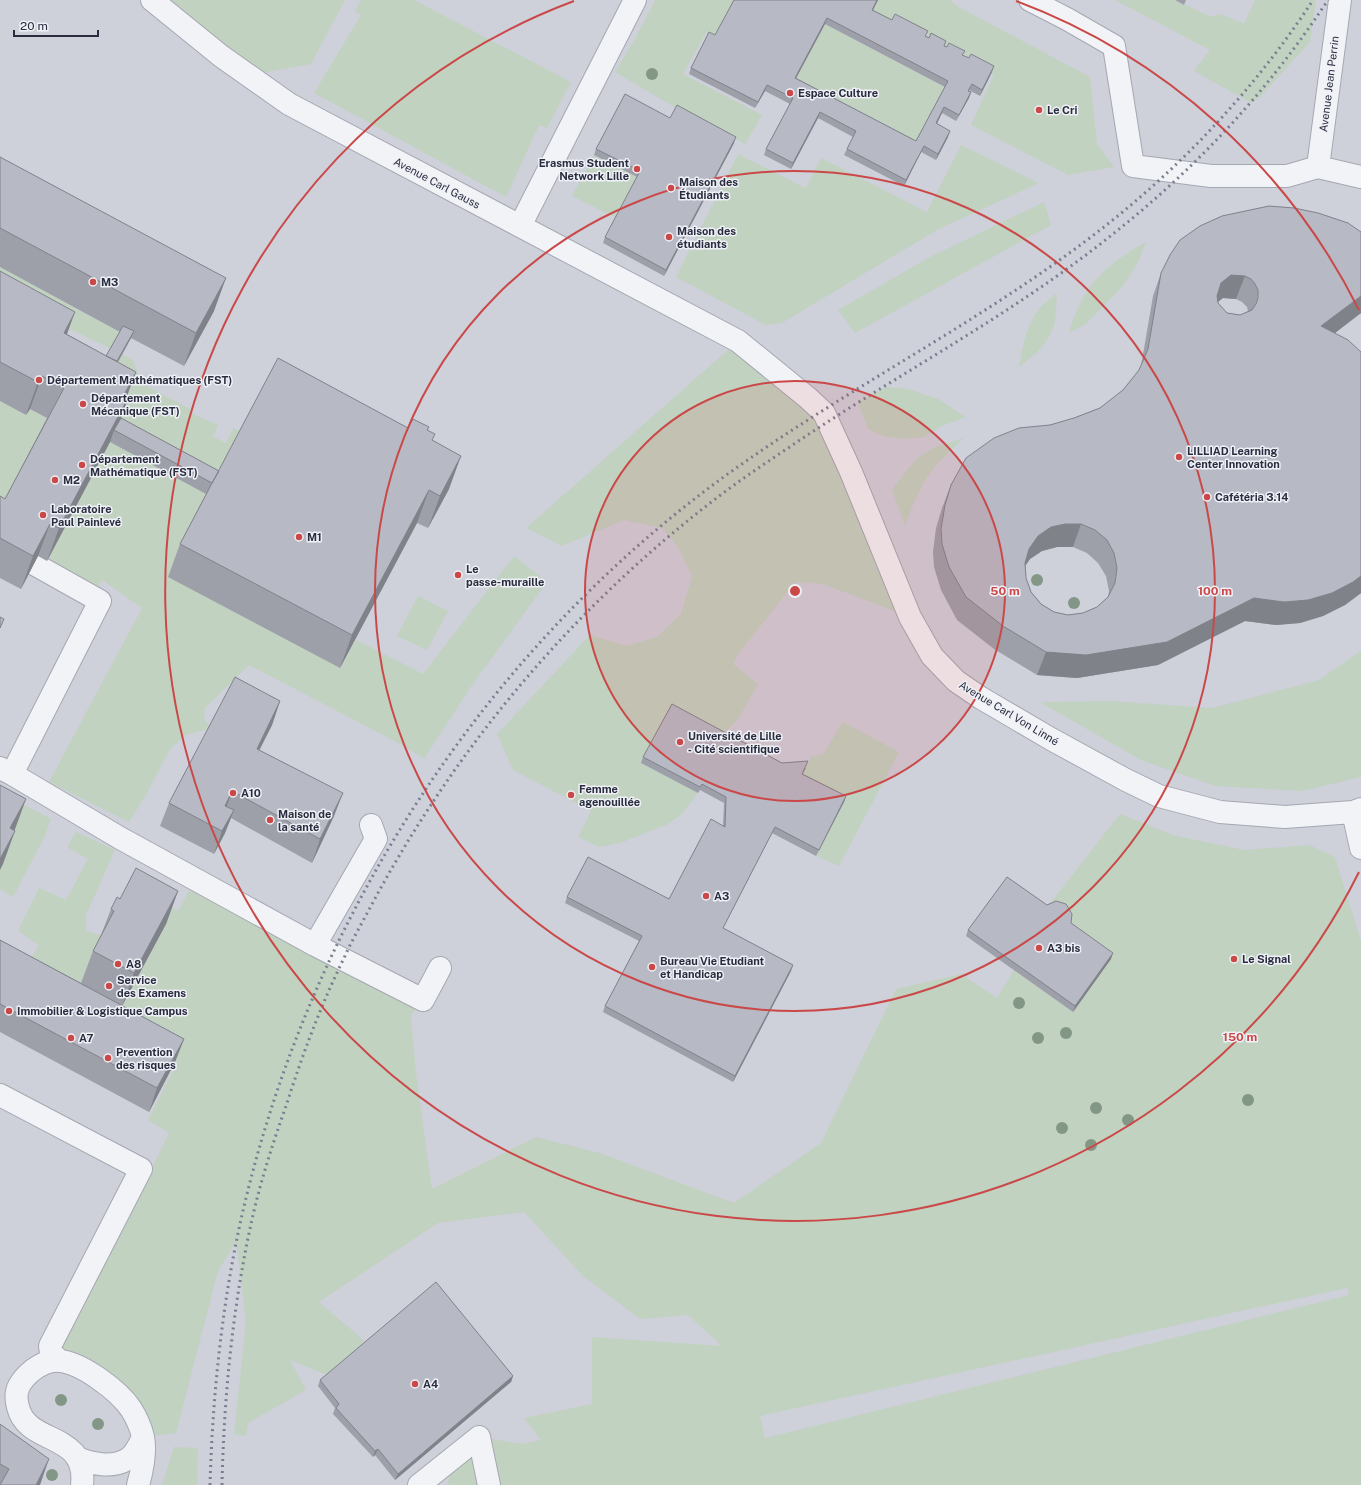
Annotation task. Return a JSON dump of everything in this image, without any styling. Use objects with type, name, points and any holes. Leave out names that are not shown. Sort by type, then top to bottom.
[{"type":"street","name":"Avenue Carl Gauss","points":[[152,0],[221,56],[289,104],[738,341]]},
{"type":"street","points":[[520,226],[635,0]]},
{"type":"street","points":[[1030,0],[1114,46],[1133,166],[1211,176],[1287,176],[1318,167],[1361,177]]},
{"type":"street","name":"Avenue Jean Perrin","points":[[1318,167],[1340,0]]},
{"type":"street","name":"Avenue Carl Von Linné","points":[[738,341],[824,413],[851,472],[910,617],[932,656],[956,681],[981,698],[1051,739],[1126,780],[1159,796],[1220,812],[1285,817],[1357,810],[1361,848]]},
{"type":"street","points":[[34,564],[100,601],[6,771],[120,838],[315,945],[423,1000],[440,968]]},
{"type":"street","points":[[315,945],[376,839],[371,825]]},
{"type":"street","points":[[0,1095],[141,1169],[50,1346],[51,1353],[60,1361]]},
{"type":"street","points":[[24,1421],[16,1399],[19,1386],[28,1374],[38,1366],[52,1361],[60,1361],[82,1368],[116,1393],[130,1408],[138,1422],[143,1437],[143,1462],[138,1485]]},
{"type":"street","points":[[0,1408],[24,1421],[33,1429],[67,1447],[77,1458],[82,1468],[82,1485]]},
{"type":"street","points":[[77,1458],[88,1462],[116,1464],[127,1460],[134,1453],[143,1437]]},
{"type":"street","points":[[419,1485],[479,1437],[489,1485]]},
{"type":"shaded area","name":"Université de Lille ‐ Cité scientifique","points":[[0,0],[1361,0],[1361,1485],[0,1485]]},
{"type":"green space","points":[[152,0],[345,0],[311,64],[250,75]]},
{"type":"green space","points":[[361,0],[414,0],[571,82],[547,128],[539,125],[506,197],[314,93],[361,15],[355,11]]},
{"type":"green space","points":[[655,0],[735,0],[713,42],[707,38],[707,31],[683,74],[762,115],[745,144],[676,108],[615,72],[635,39]]},
{"type":"green space","points":[[877,0],[950,0],[957,6],[1090,77],[1097,144],[1114,167],[1068,175],[971,125],[994,74],[870,16],[878,1]]},
{"type":"green space","points":[[1115,0],[1175,0],[1211,17],[1221,14],[1244,24],[1255,0],[1316,0],[1310,42],[1259,98],[1251,103],[1194,71],[1210,50]]},
{"type":"green space","points":[[825,24],[945,87],[914,147],[793,84]]},
{"type":"green space","points":[[961,145],[1039,183],[937,230],[782,323],[766,325],[676,277],[738,154],[806,188],[821,158],[927,212]]},
{"type":"green space","points":[[594,155],[637,177],[616,218],[572,196]]},
{"type":"green space","points":[[1044,202],[1051,225],[855,333],[838,310],[930,257]]},
{"type":"green space","points":[[1146,242],[1138,262],[1123,286],[1086,324],[1069,333],[1081,302],[1097,278],[1118,259]]},
{"type":"green space","points":[[0,267],[121,332],[112,349],[0,297]]},
{"type":"green space","points":[[1057,293],[1054,324],[1048,338],[1037,352],[1019,367],[1025,338],[1030,324],[1038,310]]},
{"type":"green space","points":[[738,341],[808,398],[910,617],[823,584],[795,582],[740,652],[733,664],[758,684],[738,719],[720,738],[641,763],[698,793],[681,815],[666,825],[620,843],[599,847],[578,837],[591,811],[513,770],[497,734],[590,635],[626,646],[657,637],[681,614],[692,576],[678,547],[662,528],[624,520],[562,546],[526,528]]},
{"type":"green space","points":[[122,354],[133,360],[141,383],[192,410],[191,413],[218,425],[213,437],[226,443],[233,428],[244,433],[217,484],[116,430],[101,392]]},
{"type":"green space","points":[[886,387],[908,389],[938,399],[966,417],[942,426],[924,437],[903,439],[883,436],[868,429],[858,402]]},
{"type":"green space","points":[[0,401],[26,415],[30,409],[52,420],[0,519]]},
{"type":"green space","points":[[964,438],[940,461],[927,477],[905,526],[892,489],[917,458],[935,447]]},
{"type":"green space","points":[[110,442],[211,496],[340,668],[356,640],[423,674],[514,556],[547,582],[470,688],[424,759],[404,746],[249,665],[205,708],[204,720],[212,728],[186,735],[170,749],[146,795],[129,822],[49,782],[142,608],[102,580],[99,586],[47,561]]},
{"type":"green space","points":[[418,596],[448,611],[427,650],[397,636]]},
{"type":"green space","points":[[1361,651],[1361,777],[1302,791],[1215,786],[1141,760],[1040,702],[1111,701],[1212,708],[1319,680]]},
{"type":"green space","points":[[843,722],[899,752],[839,866],[816,856],[844,802],[800,780],[811,757],[823,754]]},
{"type":"green space","points":[[0,792],[51,819],[45,836],[13,897],[0,889]]},
{"type":"green space","points":[[1120,814],[1173,835],[1244,850],[1309,845],[1335,857],[1361,941],[1361,1485],[448,1485],[453,1453],[479,1437],[522,1444],[541,1440],[524,1418],[592,1404],[592,1337],[722,1346],[688,1315],[640,1319],[583,1276],[524,1212],[438,1223],[319,1302],[368,1344],[330,1376],[290,1360],[306,1390],[248,1423],[246,1436],[234,1434],[246,1321],[236,1242],[218,1271],[176,1433],[143,1437],[137,1422],[51,1353],[150,1172],[169,1133],[148,1120],[178,1061],[21,974],[39,945],[18,931],[39,888],[66,900],[88,859],[67,847],[76,832],[115,850],[86,915],[86,931],[102,935],[122,1006],[166,924],[172,908],[178,911],[191,887],[423,1000],[411,1015],[416,1073],[432,1189],[536,1137],[600,1153],[734,1203],[821,1143],[896,989],[961,974],[997,998],[1014,970],[1073,1012],[1044,911]],"holes":[[[1347,1288],[1349,1295],[765,1438],[760,1416]]]},
{"type":"green space","points":[[174,1447],[198,1448],[197,1485],[162,1485]]},
{"type":"building","name":"Espace Culture","points":[[734,0],[877,0],[872,10],[892,20],[895,14],[928,31],[925,36],[929,38],[931,33],[946,41],[944,46],[947,47],[949,43],[965,51],[962,55],[969,58],[971,54],[994,66],[982,90],[972,84],[968,91],[971,92],[959,115],[944,107],[936,123],[950,131],[938,154],[924,146],[906,180],[847,149],[856,131],[820,112],[793,163],[766,149],[793,98],[767,85],[758,102],[691,68],[709,32],[715,35]],"holes":[[[827,18],[948,81],[916,141],[795,78]]]},
{"type":"building","name":"Maison des Étudiants","points":[[625,94],[670,118],[677,105],[736,137],[666,270],[605,237],[640,171],[596,149]]},
{"type":"building","points":[[0,157],[226,278],[196,333],[0,228]]},
{"type":"building","name":"LILLIAD Learning Center Innovation","points":[[1269,206],[1294,208],[1318,213],[1348,223],[1361,232],[1361,296],[1321,326],[1348,340],[1361,352],[1361,576],[1332,593],[1308,600],[1284,602],[1254,598],[1167,642],[1086,655],[1046,652],[1003,626],[966,597],[949,567],[942,544],[941,529],[945,505],[951,485],[966,458],[994,438],[1019,428],[1050,425],[1074,418],[1100,408],[1123,390],[1139,370],[1148,349],[1161,273],[1170,255],[1180,240],[1200,226],[1222,216]],"holes":[[[1231,275],[1245,276],[1251,279],[1258,290],[1258,298],[1252,310],[1240,315],[1227,313],[1218,303],[1217,296],[1221,283]],[[1065,524],[1081,524],[1095,530],[1107,540],[1114,553],[1117,568],[1115,583],[1108,597],[1097,607],[1083,613],[1068,615],[1054,612],[1041,604],[1031,592],[1026,578],[1025,563],[1029,549],[1038,536],[1051,527]]]},
{"type":"building","name":"M2","points":[[0,271],[75,312],[64,333],[136,372],[125,393],[129,396],[59,528],[50,524],[33,556],[0,538],[0,496],[5,499],[64,388],[42,376],[38,382],[0,362]]},
{"type":"building","points":[[123,326],[134,331],[117,361],[106,356]]},
{"type":"building","name":"M1","points":[[278,358],[408,428],[413,419],[429,427],[427,430],[435,434],[432,440],[461,456],[440,496],[429,490],[352,635],[180,544]]},
{"type":"building","points":[[121,418],[219,471],[212,483],[114,430]]},
{"type":"building","points":[[0,617],[4,619],[0,628]]},
{"type":"building","name":"A10","points":[[235,677],[280,701],[257,749],[343,793],[320,839],[232,791],[225,806],[234,810],[222,831],[169,803]]},
{"type":"building","name":"A3","points":[[672,704],[782,763],[808,761],[802,774],[846,796],[819,850],[775,827],[723,928],[793,965],[735,1076],[605,1006],[642,936],[567,897],[588,857],[669,899],[711,819],[725,827],[726,797],[702,784],[700,787],[643,757]]},
{"type":"building","points":[[0,785],[26,799],[10,828],[15,831],[0,859]]},
{"type":"building","points":[[136,868],[178,891],[134,973],[93,951],[114,911],[111,909],[117,897],[120,899]]},
{"type":"building","name":"A3 bis","points":[[1007,877],[1047,905],[1056,901],[1066,904],[1072,914],[1071,923],[1113,953],[1075,1006],[968,930]]},
{"type":"building","points":[[0,940],[184,1039],[157,1088],[0,1004]]},
{"type":"building","name":"A4","points":[[436,1282],[513,1376],[398,1474],[378,1449],[375,1451],[336,1408],[339,1404],[320,1380]]},
{"type":"building","points":[[0,1424],[49,1459],[36,1485],[0,1485],[9,1469],[0,1464]]},
{"type":"railway","points":[[210,1485],[217,1372],[226,1297],[240,1223],[249,1186],[282,1078],[324,973],[375,872],[435,776],[503,685],[579,602],[662,525],[752,457],[836,402],[1005,297],[1047,269],[1120,215],[1181,159],[1238,99],[1265,67],[1313,0]]},
{"type":"railway","points":[[222,1485],[227,1383],[235,1315],[246,1248],[264,1172],[299,1066],[328,993],[350,945],[371,906],[404,848],[440,791],[479,737],[521,685],[565,635],[612,587],[662,542],[714,500],[754,471],[859,402],[1025,298],[1097,247],[1135,216],[1206,151],[1238,116],[1270,80],[1300,41],[1328,0]]},
{"type":"place","name":"Espace Culture","points":[[790,93]]},
{"type":"place","name":"Le Cri","points":[[1039,110]]},
{"type":"place","name":"Erasmus Student Network Lille","points":[[637,169]]},
{"type":"place","name":"Maison des Étudiants","points":[[671,188]]},
{"type":"place","name":"Maison des étudiants","points":[[669,237]]},
{"type":"place","name":"M3","points":[[93,282]]},
{"type":"place","name":"Département Mathématiques (FST)","points":[[39,380]]},
{"type":"place","name":"Département Mécanique (FST)","points":[[83,404]]},
{"type":"place","name":"LILLIAD Learning Center Innovation","points":[[1179,457]]},
{"type":"place","name":"Département Mathématique (FST)","points":[[82,465]]},
{"type":"place","name":"M2","points":[[55,480]]},
{"type":"place","name":"Cafétéria 3.14","points":[[1207,497]]},
{"type":"place","name":"Laboratoire Paul Painlevé","points":[[43,515]]},
{"type":"place","name":"M1","points":[[299,537]]},
{"type":"place","name":"Le passe-muraille","points":[[458,575]]},
{"type":"place","name":"Université de Lille ‐ Cité scientifique","points":[[680,742]]},
{"type":"place","name":"A10","points":[[233,793]]},
{"type":"place","name":"Femme agenouillée","points":[[571,795]]},
{"type":"place","name":"Maison de la santé","points":[[270,820]]},
{"type":"place","name":"A3","points":[[706,896]]},
{"type":"place","name":"A3 bis","points":[[1039,948]]},
{"type":"place","name":"Le Signal","points":[[1234,959]]},
{"type":"place","name":"A8","points":[[118,964]]},
{"type":"place","name":"Bureau Vie Etudiant et Handicap","points":[[652,967]]},
{"type":"place","name":"Service des Examens","points":[[109,986]]},
{"type":"place","name":"Immobilier & Logistique Campus","points":[[9,1011]]},
{"type":"place","name":"A7","points":[[71,1038]]},
{"type":"place","name":"Prevention des risques","points":[[108,1058]]},
{"type":"place","name":"A4","points":[[415,1384]]}]
